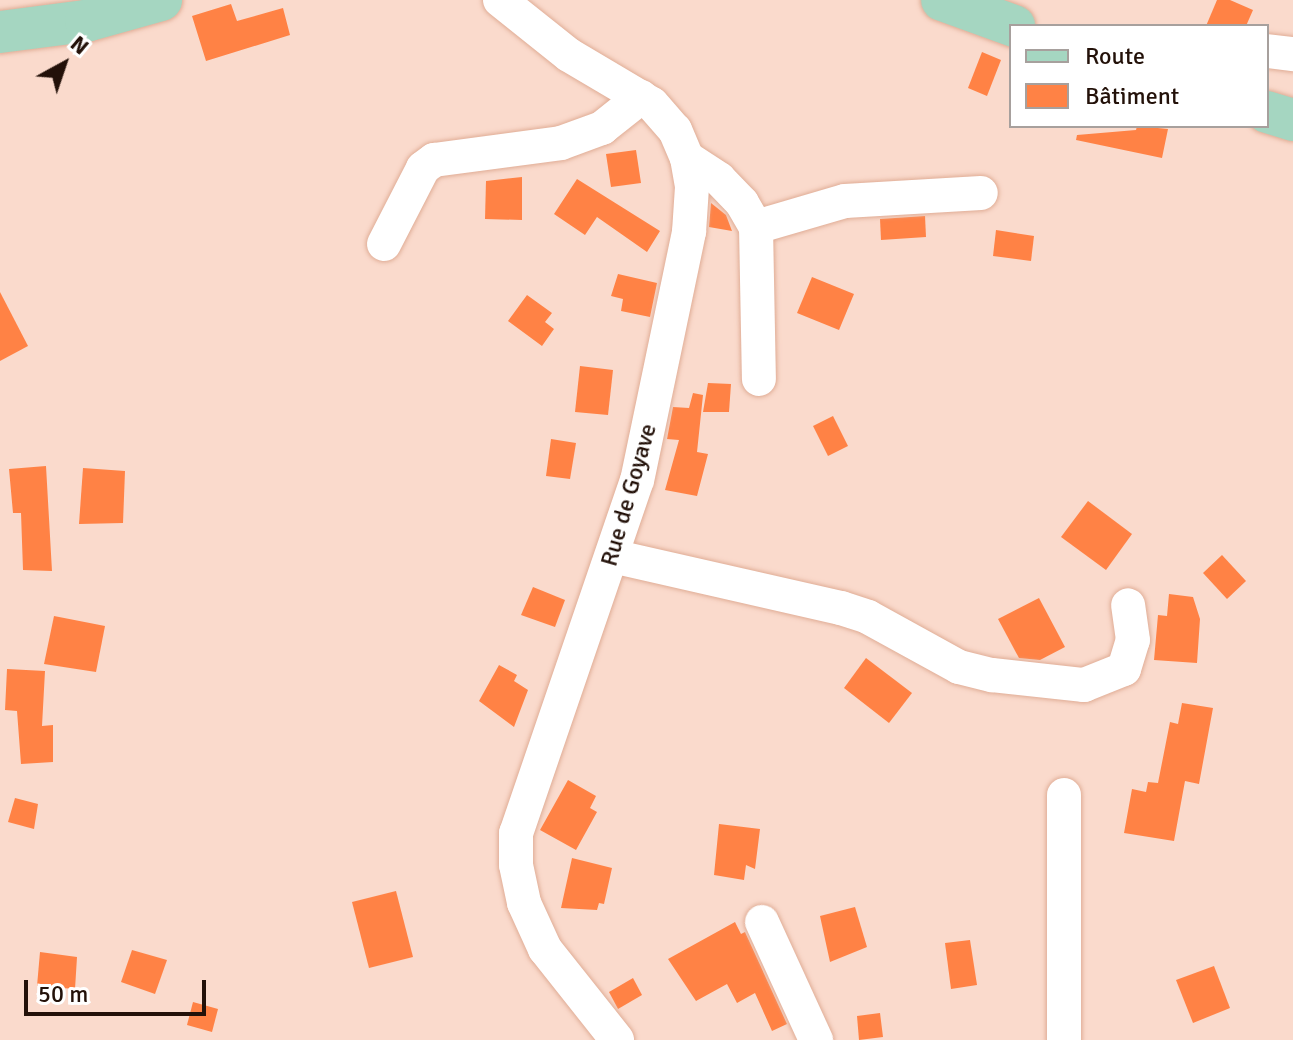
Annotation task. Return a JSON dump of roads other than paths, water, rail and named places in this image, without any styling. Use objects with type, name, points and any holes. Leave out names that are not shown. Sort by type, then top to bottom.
[{"type":"main road","points":[[0,32],[86,21],[161,0]]},
{"type":"main road","points":[[942,0],[1009,24]]},
{"type":"main road","points":[[1269,113],[1293,120]]},
{"type":"street","name":"Rue de Goyave","points":[[500,0],[569,55],[652,104],[675,130],[687,158],[692,187],[686,246],[637,480],[516,833],[516,865],[524,903],[545,949],[617,1040]]},
{"type":"street","points":[[1269,51],[1293,54]]},
{"type":"street","points":[[384,244],[423,168],[434,160],[561,143],[602,128],[641,97]]},
{"type":"street","points":[[687,158],[719,179],[742,203],[756,227],[759,379]]},
{"type":"street","points":[[756,227],[845,201],[981,193]]},
{"type":"street","points":[[612,556],[841,608],[879,623],[959,667],[992,675],[1084,685],[1124,669],[1133,640],[1128,605]]},
{"type":"street","points":[[1064,795],[1064,1040]]},
{"type":"street","points":[[762,922],[816,1040]]}]
